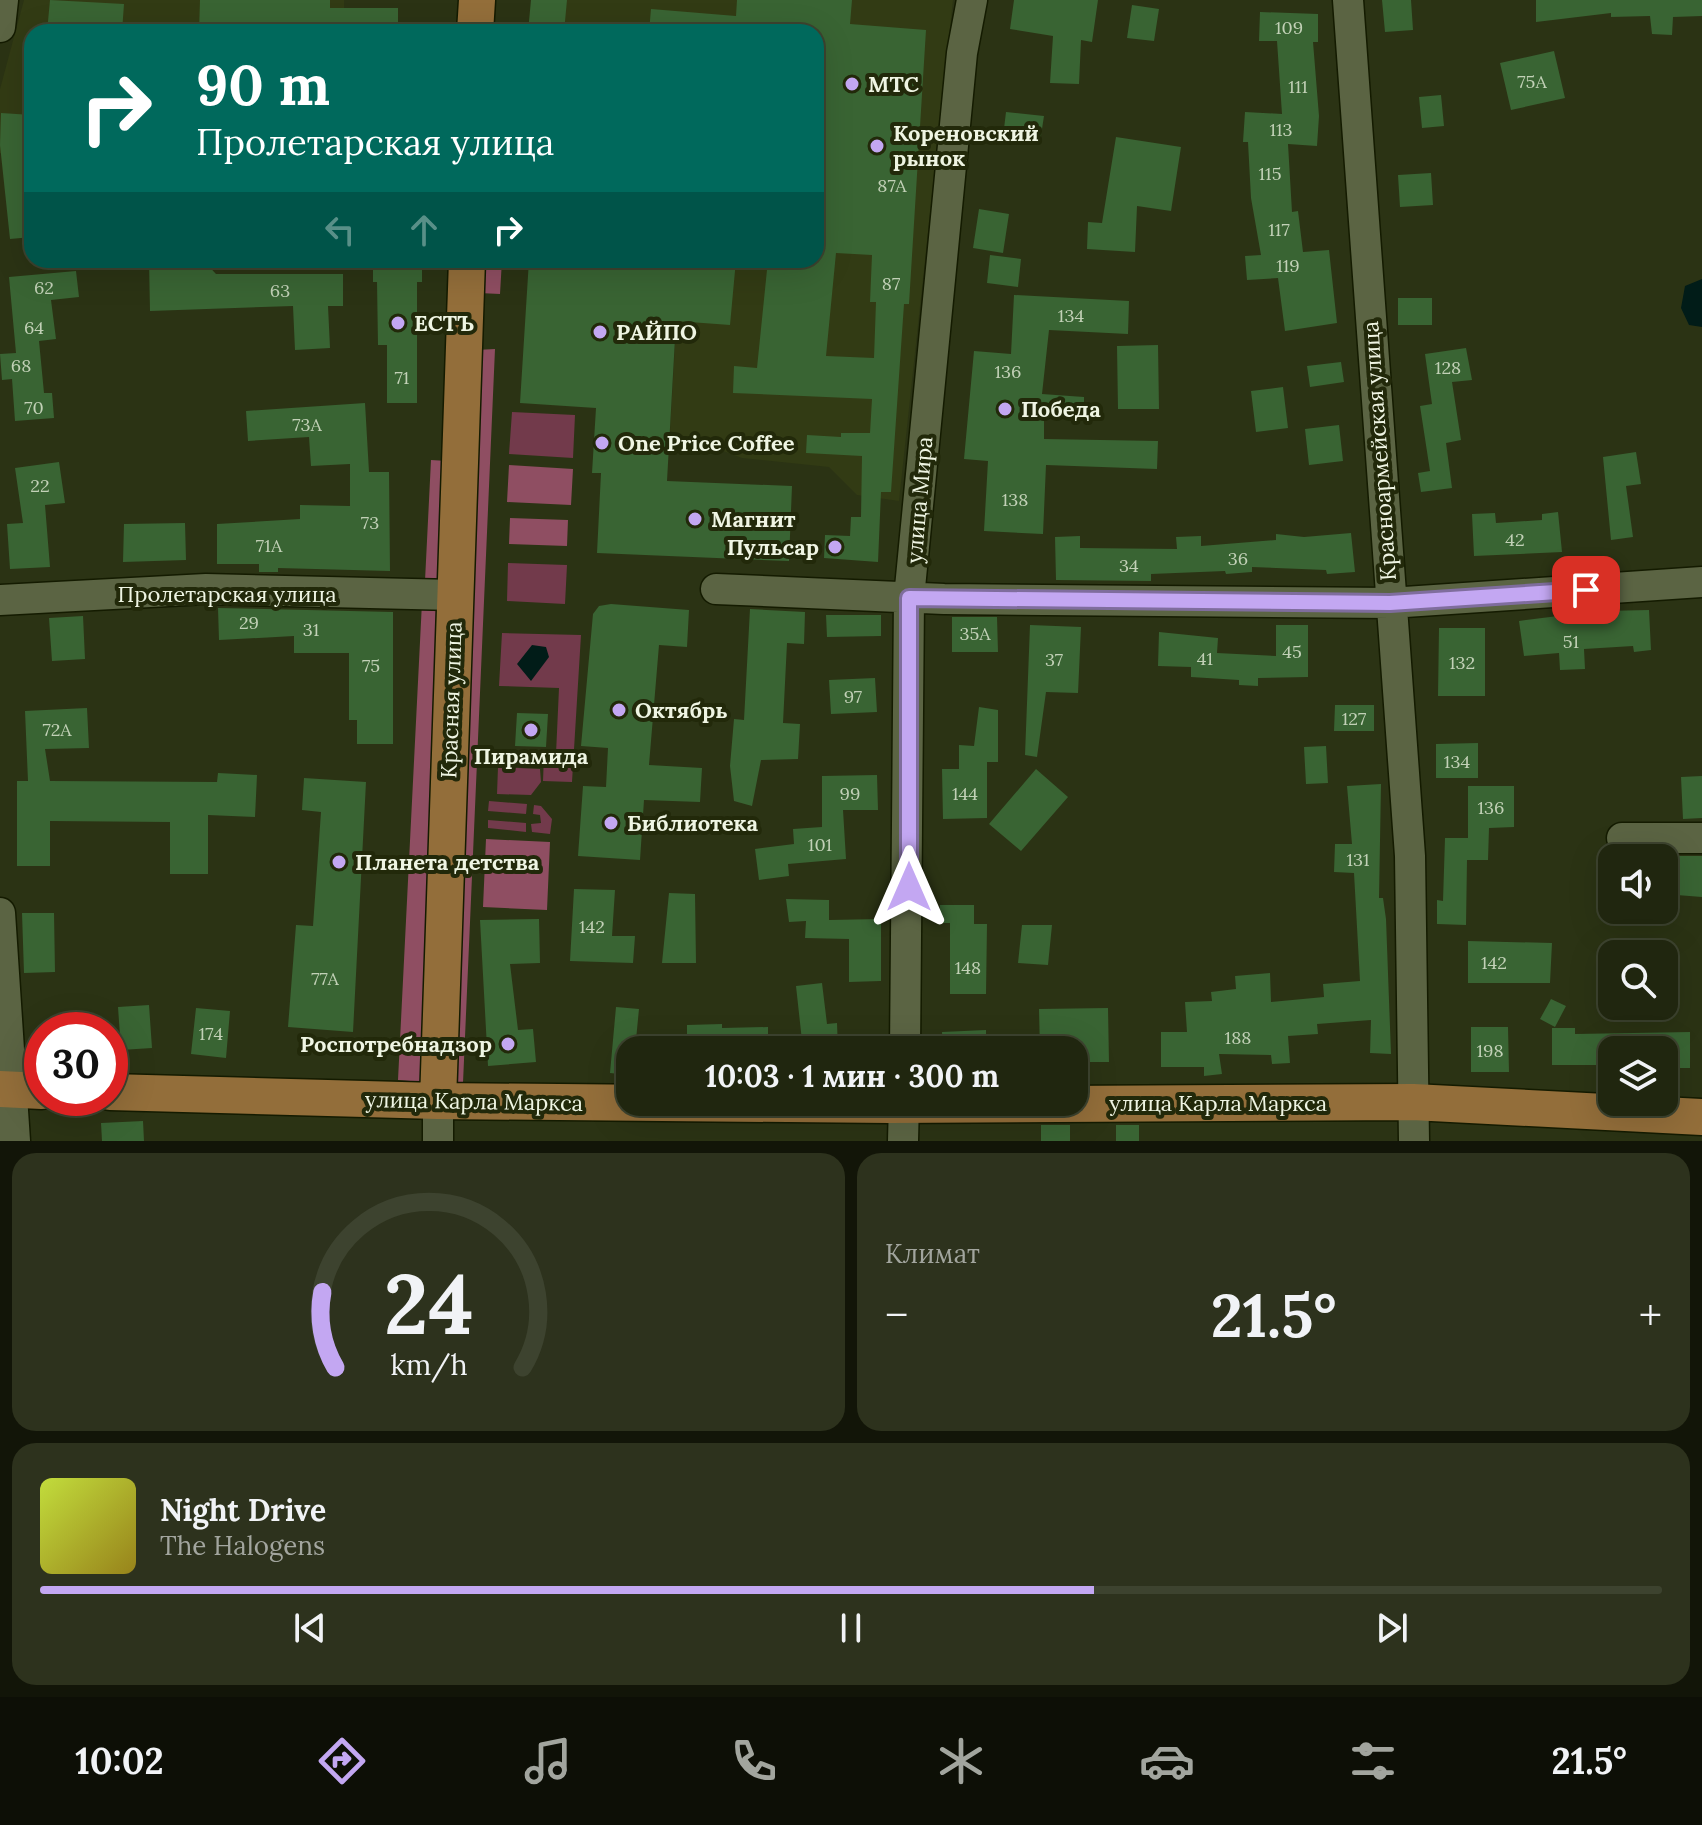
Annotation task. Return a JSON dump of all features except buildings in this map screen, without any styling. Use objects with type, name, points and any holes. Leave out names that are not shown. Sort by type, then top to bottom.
[{"type":"main road","points":[[476,24],[477,0]]},
{"type":"main road","name":"Красная улица","points":[[438,1101],[467,268]]},
{"type":"main road","name":"улица Карла Маркса","points":[[128,1092],[438,1101],[616,1102]]},
{"type":"main road","name":"улица Карла Маркса","points":[[1088,1103],[1413,1102],[1702,1117]]},
{"type":"street","points":[[0,27],[3,0]]},
{"type":"street","name":"улица Мира","points":[[905,1036],[909,598],[962,53],[972,0]]},
{"type":"street","name":"Красноармейская улица","points":[[1348,0],[1410,856],[1414,1141]]},
{"type":"street","points":[[716,589],[909,598],[1390,603],[1702,582]]},
{"type":"street","name":"Пролетарская улица","points":[[0,600],[206,589],[454,595]]},
{"type":"street","points":[[1622,838],[1702,838]]},
{"type":"street","points":[[0,913],[19,1090],[15,1141]]},
{"type":"street","name":"Красная улица","points":[[438,1101],[438,1141]]},
{"type":"street","points":[[903,1141],[904,1116]]},
{"type":"shaded area","points":[[24,0],[344,0],[344,24],[24,24],[24,154],[0,153],[0,89]]},
{"type":"shaded area","name":"Кореновский рынок","points":[[532,0],[953,0],[899,501],[857,495],[829,467],[742,458],[670,431],[680,268],[824,268],[824,24],[529,24]]},
{"type":"shaded area","points":[[216,268],[342,268],[342,269]]},
{"type":"shaded area","points":[[480,268],[502,268],[500,294],[479,293]]},
{"type":"shaded area","points":[[495,349],[463,1083],[448,1082],[476,350]]},
{"type":"shaded area","points":[[512,412],[575,415],[573,458],[509,454]]},
{"type":"shaded area","points":[[431,460],[447,461],[442,582],[425,581]]},
{"type":"shaded area","points":[[509,465],[573,469],[571,505],[507,502]]},
{"type":"shaded area","points":[[510,518],[568,520],[567,546],[509,544]]},
{"type":"shaded area","points":[[508,563],[567,565],[565,604],[507,601]]},
{"type":"shaded area","points":[[422,602],[445,603],[421,1082],[398,1080]]},
{"type":"shaded area","points":[[502,633],[581,635],[572,782],[543,781],[544,755],[556,754],[559,688],[499,686]]},
{"type":"shaded area","points":[[498,750],[542,755],[541,762],[497,760]]},
{"type":"shaded area","points":[[498,767],[540,769],[541,782],[531,795],[497,794]]},
{"type":"shaded area","points":[[489,801],[527,804],[526,814],[488,811]]},
{"type":"shaded area","points":[[534,805],[541,806],[552,819],[550,834],[532,832],[531,824],[541,823],[540,815],[533,814]]},
{"type":"shaded area","points":[[488,820],[526,823],[526,832],[488,828]]},
{"type":"shaded area","points":[[486,839],[550,842],[547,910],[483,907]]},
{"type":"water","points":[[1702,279],[1702,327],[1689,325],[1681,308],[1685,286]]},
{"type":"water","points":[[532,645],[546,647],[549,657],[531,681],[517,664]]},
{"type":"place","name":"МТС","points":[[852,84]]},
{"type":"place","name":"Кореновский рынок","points":[[877,146]]},
{"type":"place","name":"ЕСТЪ","points":[[398,323]]},
{"type":"place","name":"РАЙПО","points":[[600,332]]},
{"type":"place","name":"Победа","points":[[1005,409]]},
{"type":"place","name":"One Price Coffee","points":[[602,443]]},
{"type":"place","name":"Магнит","points":[[695,519]]},
{"type":"place","name":"Пульсар","points":[[835,547]]},
{"type":"place","name":"Октябрь","points":[[619,710]]},
{"type":"place","name":"Пирамида","points":[[531,730]]},
{"type":"place","name":"Библиотека","points":[[611,823]]},
{"type":"place","name":"Планета детства","points":[[339,862]]},
{"type":"place","name":"Роспотребнадзор","points":[[508,1044]]},
{"type":"route","points":[[909,887],[909,598],[1390,603],[1586,590]]}]
